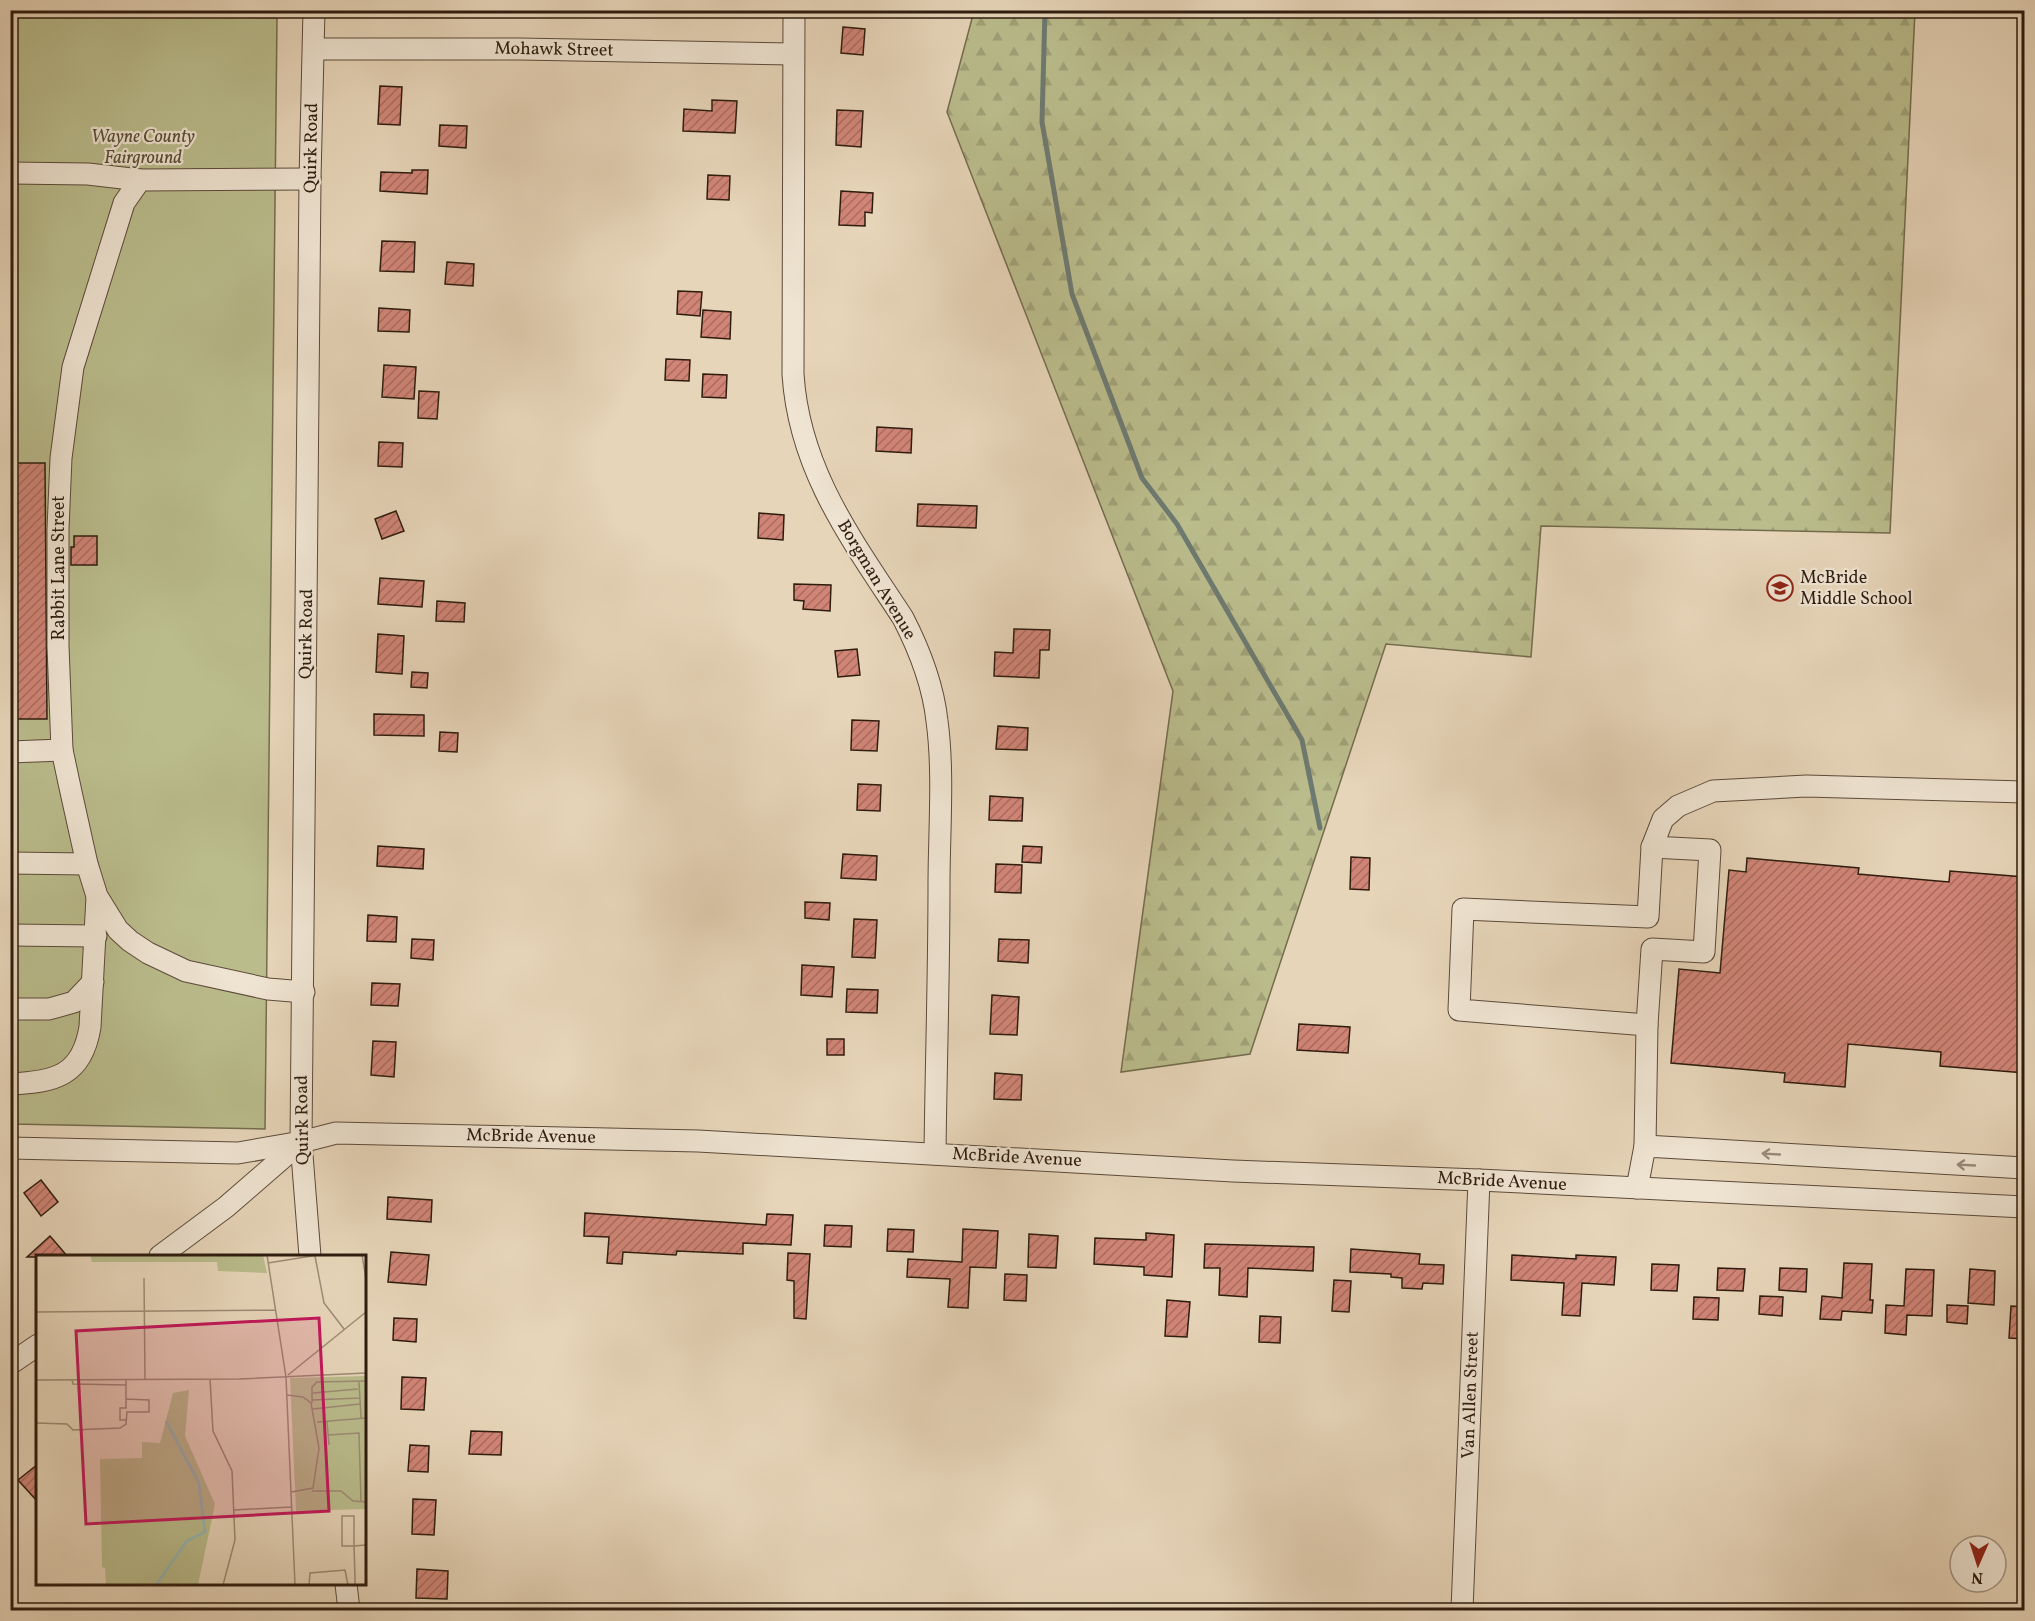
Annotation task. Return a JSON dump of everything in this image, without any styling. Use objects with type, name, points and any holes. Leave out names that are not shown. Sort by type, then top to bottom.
[{"type":"street","name":"Quirk Road","points":[[310,1255],[301,1142],[310,179],[314,10]]},
{"type":"street","name":"Borgman Avenue","points":[[794,10],[793,374],[798,417],[810,459],[828,499],[903,618],[913,639],[930,682],[937,720],[940,751],[939,914],[934,1154]]},
{"type":"street","name":"Mohawk Street","points":[[314,49],[520,49],[793,54]]},
{"type":"street","points":[[10,173],[88,174],[140,180],[310,179]]},
{"type":"street","name":"Rabbit Lane Street","points":[[140,180],[124,203],[71,379],[61,458],[58,529],[62,750],[87,864],[98,896],[118,930],[130,941],[168,964],[186,971],[268,989],[304,992]]},
{"type":"street","points":[[10,752],[62,750]]},
{"type":"street","points":[[1647,1025],[1459,1010],[1463,909],[1648,917],[1652,847],[1663,819],[1678,806],[1713,791],[1806,786],[2025,792]]},
{"type":"street","points":[[1637,1188],[1645,1146],[1647,1025],[1652,949],[1704,952],[1710,850],[1652,847]]},
{"type":"street","points":[[10,863],[87,864]]},
{"type":"street","points":[[10,1084],[42,1082],[60,1076],[78,1062],[87,1045],[98,896]]},
{"type":"street","points":[[10,935],[96,936]]},
{"type":"street","points":[[10,1008],[49,1009],[74,1002],[93,981]]},
{"type":"street","name":"McBride Avenue","points":[[10,1148],[238,1153],[301,1142],[336,1133],[538,1137],[698,1142],[1233,1171],[1479,1180],[2025,1208]]},
{"type":"street","points":[[163,1255],[226,1207],[301,1142]]},
{"type":"street","points":[[1645,1146],[2025,1168]]},
{"type":"street","name":"Van Allen Street","points":[[1462,1611],[1479,1180]]},
{"type":"street","points":[[10,1364],[36,1346]]},
{"type":"street","points":[[346,1585],[349,1611]]},
{"type":"green space","points":[[974,11],[1915,11],[1890,533],[1541,526],[1531,657],[1386,644],[1250,1054],[1121,1072],[1173,691],[947,112]]},
{"type":"green space","name":"Wayne County Fairground","points":[[11,12],[277,18],[265,1129],[11,1124]]},
{"type":"building","points":[[843,27],[865,29],[863,55],[841,53]]},
{"type":"building","points":[[380,86],[402,87],[400,125],[378,124]]},
{"type":"building","points":[[712,100],[737,101],[735,133],[683,131],[684,109],[712,111]]},
{"type":"building","points":[[837,110],[863,111],[861,147],[836,145]]},
{"type":"building","points":[[440,125],[467,126],[466,148],[439,146]]},
{"type":"building","points":[[412,170],[428,170],[427,194],[380,191],[381,172],[412,173]]},
{"type":"building","points":[[708,175],[730,176],[729,200],[707,199]]},
{"type":"building","points":[[841,191],[873,193],[872,213],[865,212],[865,226],[839,225]]},
{"type":"building","points":[[382,241],[415,242],[414,272],[380,271]]},
{"type":"building","points":[[447,262],[474,264],[473,286],[445,284]]},
{"type":"building","points":[[678,291],[702,292],[700,316],[677,314]]},
{"type":"building","points":[[379,308],[410,310],[409,332],[378,331]]},
{"type":"building","points":[[703,310],[731,312],[730,339],[701,337]]},
{"type":"building","points":[[666,359],[690,360],[689,381],[665,380]]},
{"type":"building","points":[[384,365],[416,367],[414,399],[382,397]]},
{"type":"building","points":[[703,374],[727,375],[726,398],[702,397]]},
{"type":"building","points":[[419,391],[439,392],[437,419],[418,418]]},
{"type":"building","points":[[877,427],[912,429],[911,453],[876,451]]},
{"type":"building","points":[[379,442],[403,443],[402,467],[378,466]]},
{"type":"building","points":[[10,463],[45,463],[47,719],[10,719],[10,587],[16,587],[16,527],[10,527]]},
{"type":"building","points":[[918,504],[977,506],[976,528],[917,526]]},
{"type":"building","points":[[396,511],[404,531],[382,539],[375,519]]},
{"type":"building","points":[[759,513],[784,515],[783,540],[758,538]]},
{"type":"building","points":[[74,536],[97,536],[97,565],[71,565],[71,547],[74,547]]},
{"type":"building","points":[[380,578],[424,581],[422,607],[378,604]]},
{"type":"building","points":[[794,584],[831,585],[830,611],[803,609],[804,601],[794,600]]},
{"type":"building","points":[[437,601],[465,603],[464,622],[436,621]]},
{"type":"building","points":[[1014,629],[1050,630],[1049,650],[1040,650],[1039,678],[994,676],[995,652],[1013,653]]},
{"type":"building","points":[[378,634],[404,636],[402,674],[376,672]]},
{"type":"building","points":[[857,649],[860,675],[838,677],[835,651]]},
{"type":"building","points":[[412,672],[428,673],[427,688],[411,687]]},
{"type":"building","points":[[374,714],[424,715],[424,736],[374,735]]},
{"type":"building","points":[[852,720],[879,721],[877,751],[851,750]]},
{"type":"building","points":[[998,726],[1028,728],[1027,750],[996,749]]},
{"type":"building","points":[[440,732],[458,733],[457,752],[439,751]]},
{"type":"building","points":[[858,784],[881,785],[880,811],[857,810]]},
{"type":"building","points":[[990,796],[1023,798],[1022,821],[989,820]]},
{"type":"building","points":[[378,846],[424,849],[423,869],[377,866]]},
{"type":"building","points":[[1023,846],[1042,847],[1041,863],[1022,862]]},
{"type":"building","points":[[843,854],[877,856],[876,880],[841,878]]},
{"type":"building","points":[[1351,857],[1370,858],[1369,890],[1350,889]]},
{"type":"building","points":[[1747,858],[1859,868],[1858,874],[1949,882],[1950,871],[2025,877],[2025,1073],[1940,1066],[1941,1052],[1848,1044],[1845,1087],[1784,1082],[1785,1073],[1671,1063],[1679,969],[1720,973],[1729,870],[1746,872]]},
{"type":"building","points":[[996,864],[1022,865],[1021,893],[995,892]]},
{"type":"building","points":[[805,902],[830,903],[829,920],[805,918]]},
{"type":"building","points":[[368,915],[397,917],[396,942],[367,941]]},
{"type":"building","points":[[854,919],[877,920],[875,958],[852,957]]},
{"type":"building","points":[[412,939],[434,940],[433,960],[411,958]]},
{"type":"building","points":[[999,939],[1029,940],[1028,963],[998,961]]},
{"type":"building","points":[[802,965],[834,967],[832,997],[801,995]]},
{"type":"building","points":[[372,983],[400,984],[398,1006],[371,1005]]},
{"type":"building","points":[[847,989],[878,990],[877,1013],[846,1012]]},
{"type":"building","points":[[992,995],[1019,997],[1017,1035],[990,1034]]},
{"type":"building","points":[[1299,1024],[1350,1027],[1348,1053],[1297,1050]]},
{"type":"building","points":[[827,1039],[844,1039],[844,1055],[827,1055]]},
{"type":"building","points":[[373,1041],[396,1042],[394,1077],[371,1075]]},
{"type":"building","points":[[995,1073],[1022,1075],[1021,1100],[994,1099]]},
{"type":"building","points":[[41,1180],[58,1202],[41,1216],[24,1193]]},
{"type":"building","points":[[388,1197],[432,1200],[431,1222],[387,1219]]},
{"type":"building","points":[[585,1213],[766,1225],[767,1214],[793,1215],[791,1245],[743,1243],[743,1254],[677,1251],[676,1255],[623,1252],[622,1264],[607,1263],[609,1237],[584,1236]]},
{"type":"building","points":[[825,1225],[852,1226],[851,1247],[824,1246]]},
{"type":"building","points":[[888,1229],[914,1230],[913,1252],[887,1251]]},
{"type":"building","points":[[963,1229],[998,1231],[996,1268],[970,1267],[968,1308],[948,1307],[950,1279],[907,1277],[908,1259],[962,1262]]},
{"type":"building","points":[[1146,1233],[1174,1235],[1172,1277],[1144,1275],[1144,1267],[1094,1264],[1095,1238],[1146,1240]]},
{"type":"building","points":[[1029,1234],[1058,1236],[1056,1268],[1028,1267]]},
{"type":"building","points":[[50,1236],[66,1255],[36,1255],[36,1257],[27,1257]]},
{"type":"building","points":[[1205,1244],[1314,1247],[1313,1271],[1248,1268],[1247,1297],[1219,1295],[1220,1268],[1204,1268]]},
{"type":"building","points":[[1351,1249],[1420,1254],[1419,1264],[1444,1265],[1443,1284],[1423,1283],[1422,1289],[1402,1288],[1402,1278],[1391,1277],[1391,1274],[1350,1272]]},
{"type":"building","points":[[391,1252],[429,1255],[426,1285],[388,1282]]},
{"type":"building","points":[[788,1253],[810,1254],[806,1319],[794,1318],[794,1281],[787,1280]]},
{"type":"building","points":[[1512,1255],[1576,1259],[1576,1255],[1616,1257],[1614,1285],[1582,1283],[1580,1316],[1562,1315],[1564,1283],[1511,1280]]},
{"type":"building","points":[[1844,1263],[1872,1264],[1870,1300],[1873,1300],[1872,1313],[1842,1311],[1841,1320],[1820,1319],[1822,1296],[1842,1298]]},
{"type":"building","points":[[1652,1264],[1679,1265],[1677,1291],[1651,1290]]},
{"type":"building","points":[[1718,1268],[1745,1269],[1743,1291],[1717,1290]]},
{"type":"building","points":[[1780,1268],[1807,1269],[1806,1292],[1779,1290]]},
{"type":"building","points":[[1906,1269],[1934,1270],[1932,1316],[1907,1315],[1906,1335],[1885,1333],[1886,1305],[1904,1306]]},
{"type":"building","points":[[1970,1269],[1995,1271],[1994,1305],[1968,1303]]},
{"type":"building","points":[[1005,1274],[1027,1275],[1026,1301],[1004,1300]]},
{"type":"building","points":[[1334,1280],[1351,1281],[1349,1312],[1332,1311]]},
{"type":"building","points":[[1760,1296],[1783,1297],[1782,1316],[1759,1314]]},
{"type":"building","points":[[1694,1297],[1719,1298],[1718,1320],[1693,1319]]},
{"type":"building","points":[[1167,1300],[1190,1302],[1187,1337],[1165,1336]]},
{"type":"building","points":[[1947,1305],[1968,1306],[1967,1324],[1947,1322]]},
{"type":"building","points":[[2011,1306],[2025,1307],[2025,1339],[2009,1338]]},
{"type":"building","points":[[1260,1316],[1281,1317],[1280,1343],[1259,1342]]},
{"type":"building","points":[[394,1318],[417,1319],[416,1342],[393,1340]]},
{"type":"building","points":[[402,1377],[426,1378],[424,1410],[401,1409]]},
{"type":"building","points":[[471,1431],[502,1432],[501,1455],[469,1454]]},
{"type":"building","points":[[410,1445],[429,1446],[428,1472],[408,1471]]},
{"type":"building","points":[[36,1466],[36,1500],[18,1480]]},
{"type":"building","points":[[413,1499],[436,1500],[434,1535],[412,1534]]},
{"type":"building","points":[[417,1569],[448,1571],[447,1599],[416,1598]]},
{"type":"waterway","points":[[1045,10],[1042,122],[1072,294],[1142,478],[1177,524],[1302,740],[1320,828]]},
{"type":"place","name":"McBride Middle School","points":[[1780,588]]}]
